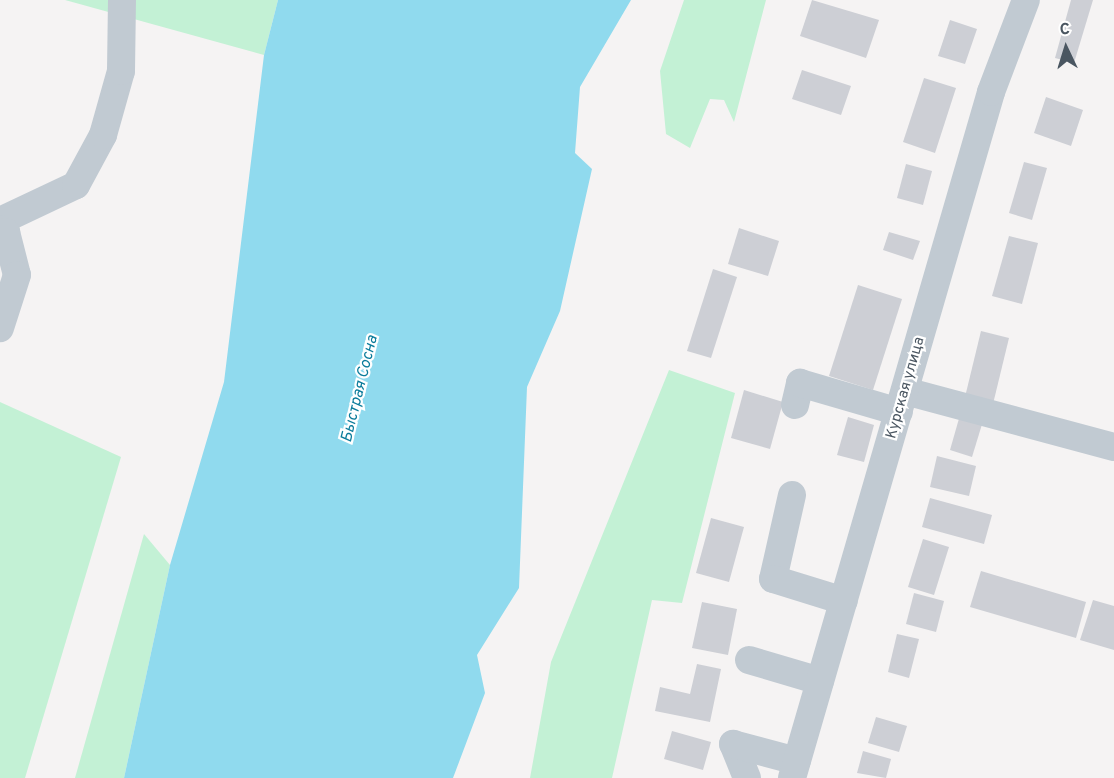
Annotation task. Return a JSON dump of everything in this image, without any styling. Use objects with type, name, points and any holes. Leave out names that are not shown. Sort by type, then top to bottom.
[{"type":"street","points":[[0,221],[76,185],[103,135],[121,71],[123,0]]},
{"type":"street","name":"Курская улица","points":[[794,769],[991,92],[1026,0]]},
{"type":"street","points":[[0,229],[6,232],[17,275],[0,328]]},
{"type":"street","points":[[795,405],[800,383],[1114,447]]},
{"type":"street","points":[[792,495],[773,579],[844,601]]},
{"type":"street","points":[[749,660],[820,681]]},
{"type":"street","points":[[747,778],[733,744],[794,769]]},
{"type":"green space","points":[[65,0],[278,0],[264,55]]},
{"type":"green space","points":[[684,0],[766,0],[734,122],[724,100],[710,99],[690,148],[666,134],[660,71]]},
{"type":"green space","points":[[669,370],[735,393],[682,603],[652,600],[612,778],[530,778],[551,662]]},
{"type":"green space","points":[[0,402],[121,457],[25,778],[0,778]]},
{"type":"green space","points":[[144,534],[170,565],[124,778],[75,778]]},
{"type":"water","name":"Быстрая Сосна","points":[[278,0],[631,0],[580,87],[575,153],[592,169],[560,311],[527,387],[519,588],[477,655],[485,693],[453,778],[124,778],[170,565],[224,382],[264,55]]},
{"type":"building","points":[[812,0],[879,20],[866,58],[800,36]]},
{"type":"building","points":[[1071,0],[1093,0],[1074,63],[1055,58]]},
{"type":"building","points":[[950,20],[977,29],[965,64],[938,56]]},
{"type":"building","points":[[802,70],[851,86],[841,115],[792,99]]},
{"type":"building","points":[[924,78],[956,88],[935,153],[903,142]]},
{"type":"building","points":[[1046,97],[1083,110],[1071,146],[1034,133]]},
{"type":"building","points":[[1024,162],[1047,168],[1032,220],[1009,213]]},
{"type":"building","points":[[906,164],[932,171],[923,205],[897,198]]},
{"type":"building","points":[[739,228],[779,241],[768,276],[728,264]]},
{"type":"building","points":[[889,232],[920,241],[913,260],[883,250]]},
{"type":"building","points":[[1009,236],[1038,243],[1022,304],[992,296]]},
{"type":"building","points":[[713,269],[737,277],[711,358],[687,351]]},
{"type":"building","points":[[858,285],[902,299],[873,390],[829,376]]},
{"type":"building","points":[[981,331],[1009,338],[993,404],[965,397]]},
{"type":"building","points":[[744,390],[783,402],[770,449],[731,438]]},
{"type":"building","points":[[960,415],[983,421],[972,457],[950,450]]},
{"type":"building","points":[[848,417],[874,425],[864,462],[837,455]]},
{"type":"building","points":[[937,456],[976,466],[969,496],[930,487]]},
{"type":"building","points":[[930,498],[992,515],[984,544],[922,527]]},
{"type":"building","points":[[711,518],[744,527],[729,582],[696,573]]},
{"type":"building","points":[[923,539],[949,547],[934,595],[908,587]]},
{"type":"building","points":[[981,571],[1086,602],[1076,638],[970,607]]},
{"type":"building","points":[[914,593],[944,601],[936,632],[906,624]]},
{"type":"building","points":[[1093,600],[1114,606],[1114,650],[1080,640]]},
{"type":"building","points":[[702,602],[737,609],[728,655],[692,648]]},
{"type":"building","points":[[897,634],[919,639],[909,678],[888,672]]},
{"type":"building","points":[[697,664],[721,669],[710,722],[655,711],[660,687],[690,694]]},
{"type":"building","points":[[876,717],[907,726],[899,752],[868,743]]},
{"type":"building","points":[[672,731],[711,742],[703,770],[664,759]]},
{"type":"building","points":[[863,751],[891,759],[886,778],[857,773]]}]
